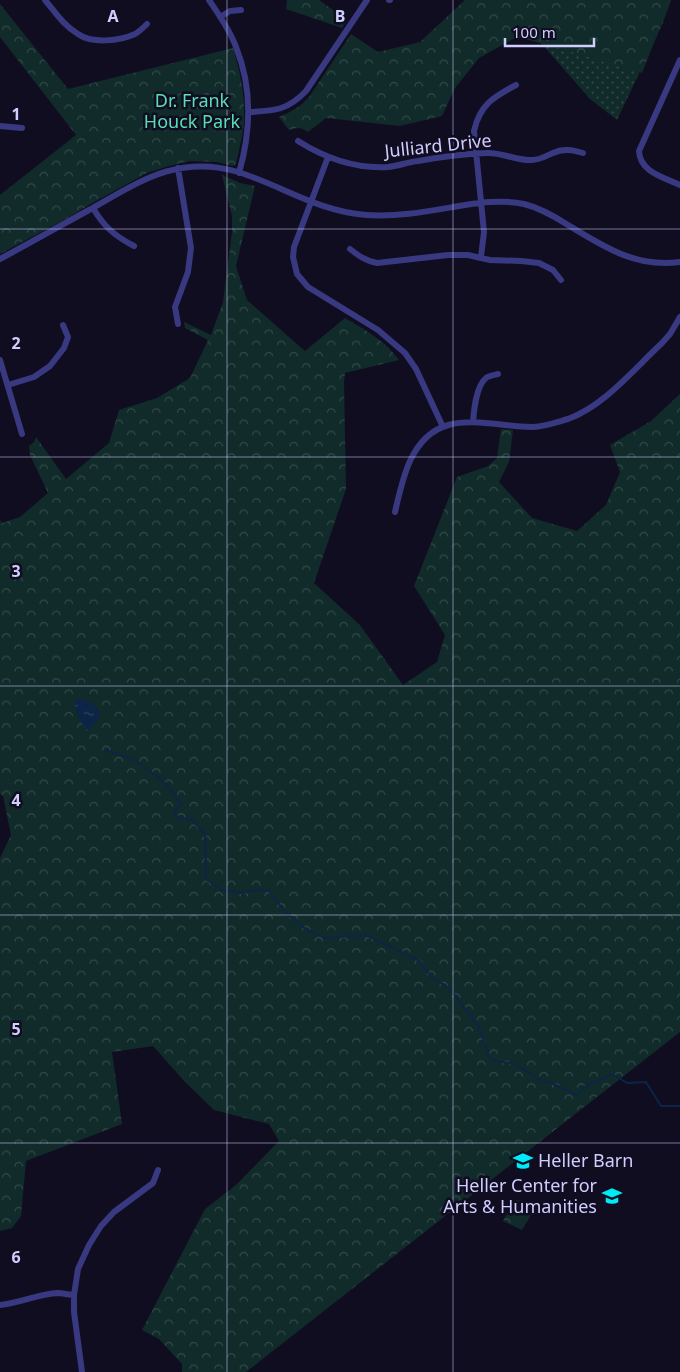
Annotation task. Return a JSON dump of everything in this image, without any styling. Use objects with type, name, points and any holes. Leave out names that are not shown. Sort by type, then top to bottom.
[{"type":"street","points":[[45,0],[64,24],[79,36],[90,39],[108,40],[124,38],[137,33],[147,24]]},
{"type":"street","points":[[209,0],[230,35],[241,62],[248,93],[247,138],[239,173]]},
{"type":"street","points":[[249,112],[275,110],[291,104],[300,98],[366,0]]},
{"type":"street","points":[[220,18],[230,11],[241,10]]},
{"type":"street","points":[[680,60],[639,151],[639,158],[646,168],[680,185]]},
{"type":"street","points":[[481,257],[484,232],[474,131],[479,114],[489,102],[516,85]]},
{"type":"street","points":[[0,126],[22,128]]},
{"type":"street","name":"Julliard Drive","points":[[298,141],[328,157],[363,166],[389,167],[433,158],[476,154],[496,154],[532,160],[563,150],[583,153]]},
{"type":"street","points":[[328,157],[294,247],[293,257],[297,274],[308,287],[378,330],[405,353],[419,375],[443,427]]},
{"type":"street","points":[[0,259],[141,181],[178,168],[206,167],[221,168],[239,173],[329,209],[356,214],[393,216],[481,202],[500,201],[526,205],[554,216],[618,254],[650,263],[680,262]]},
{"type":"street","points":[[178,168],[191,248],[188,272],[175,307],[178,324]]},
{"type":"street","points":[[93,208],[115,236],[134,246]]},
{"type":"street","points":[[350,249],[361,258],[377,263],[460,255],[490,260],[521,261],[539,264],[553,270],[561,280]]},
{"type":"street","points":[[395,512],[409,462],[428,436],[443,427],[460,422],[532,427],[568,419],[596,404],[608,395],[662,343],[680,318]]},
{"type":"street","points":[[8,385],[34,377],[50,366],[64,348],[68,337],[64,324]]},
{"type":"street","points":[[0,360],[22,434]]},
{"type":"street","points":[[473,422],[481,385],[486,378],[498,374]]},
{"type":"street","points":[[82,1372],[74,1312],[74,1295],[78,1268],[94,1235],[107,1219],[153,1183],[158,1170]]},
{"type":"street","points":[[0,1305],[49,1294],[74,1295]]},
{"type":"green space","points":[[287,0],[319,0],[347,20],[342,28],[286,9]]},
{"type":"green space","points":[[465,0],[671,0],[642,73],[517,37],[479,58],[455,88],[442,116],[400,126],[326,118],[308,132],[299,128],[289,130],[279,117],[295,109],[309,97],[351,34],[378,52],[420,42]]},
{"type":"green space","points":[[671,0],[662,25],[617,120],[590,99],[541,43],[517,37]]},
{"type":"green space","name":"Dr. Frank Houck Park","points":[[0,4],[68,89],[233,48],[242,83],[244,100],[243,129],[236,164],[233,166],[217,162],[190,161],[147,173],[0,254],[0,195],[76,135],[0,37]]},
{"type":"green space","points":[[222,175],[240,183],[255,186],[236,266],[247,300],[305,351],[345,318],[381,342],[399,360],[345,373],[346,489],[314,583],[360,625],[403,685],[437,662],[445,635],[414,586],[457,477],[488,466],[497,458],[501,429],[513,430],[509,462],[499,482],[532,518],[577,531],[606,505],[620,472],[610,445],[651,421],[680,394],[680,1032],[246,1372],[182,1372],[182,1364],[159,1339],[142,1330],[205,1209],[236,1185],[279,1141],[269,1124],[214,1110],[185,1082],[153,1046],[112,1052],[122,1124],[26,1161],[21,1216],[12,1228],[0,1231],[0,858],[11,835],[3,796],[0,794],[0,520],[2,523],[20,517],[48,493],[30,455],[29,446],[36,437],[66,479],[109,443],[119,410],[157,398],[190,378],[208,340],[185,328],[184,322],[211,335],[223,302],[232,232],[232,216]]},
{"type":"green space","points":[[515,1200],[538,1203],[522,1230],[503,1221]]},
{"type":"water","points":[[81,699],[93,704],[101,716],[87,731],[78,717],[74,700]]},
{"type":"waterway","points":[[105,750],[137,761],[166,784],[181,804],[174,812],[178,817],[192,820],[205,834],[206,879],[221,890],[242,893],[254,890],[269,891],[286,913],[307,930],[327,938],[366,935],[420,961],[432,978],[448,987],[478,1025],[491,1060],[515,1064],[543,1082],[550,1082],[576,1095],[587,1085],[612,1074],[627,1083],[646,1082],[661,1106],[680,1106]]},
{"type":"place","name":"Heller Barn","points":[[523,1161]]},
{"type":"place","name":"Heller Center for Arts & Humanities","points":[[612,1196]]}]
